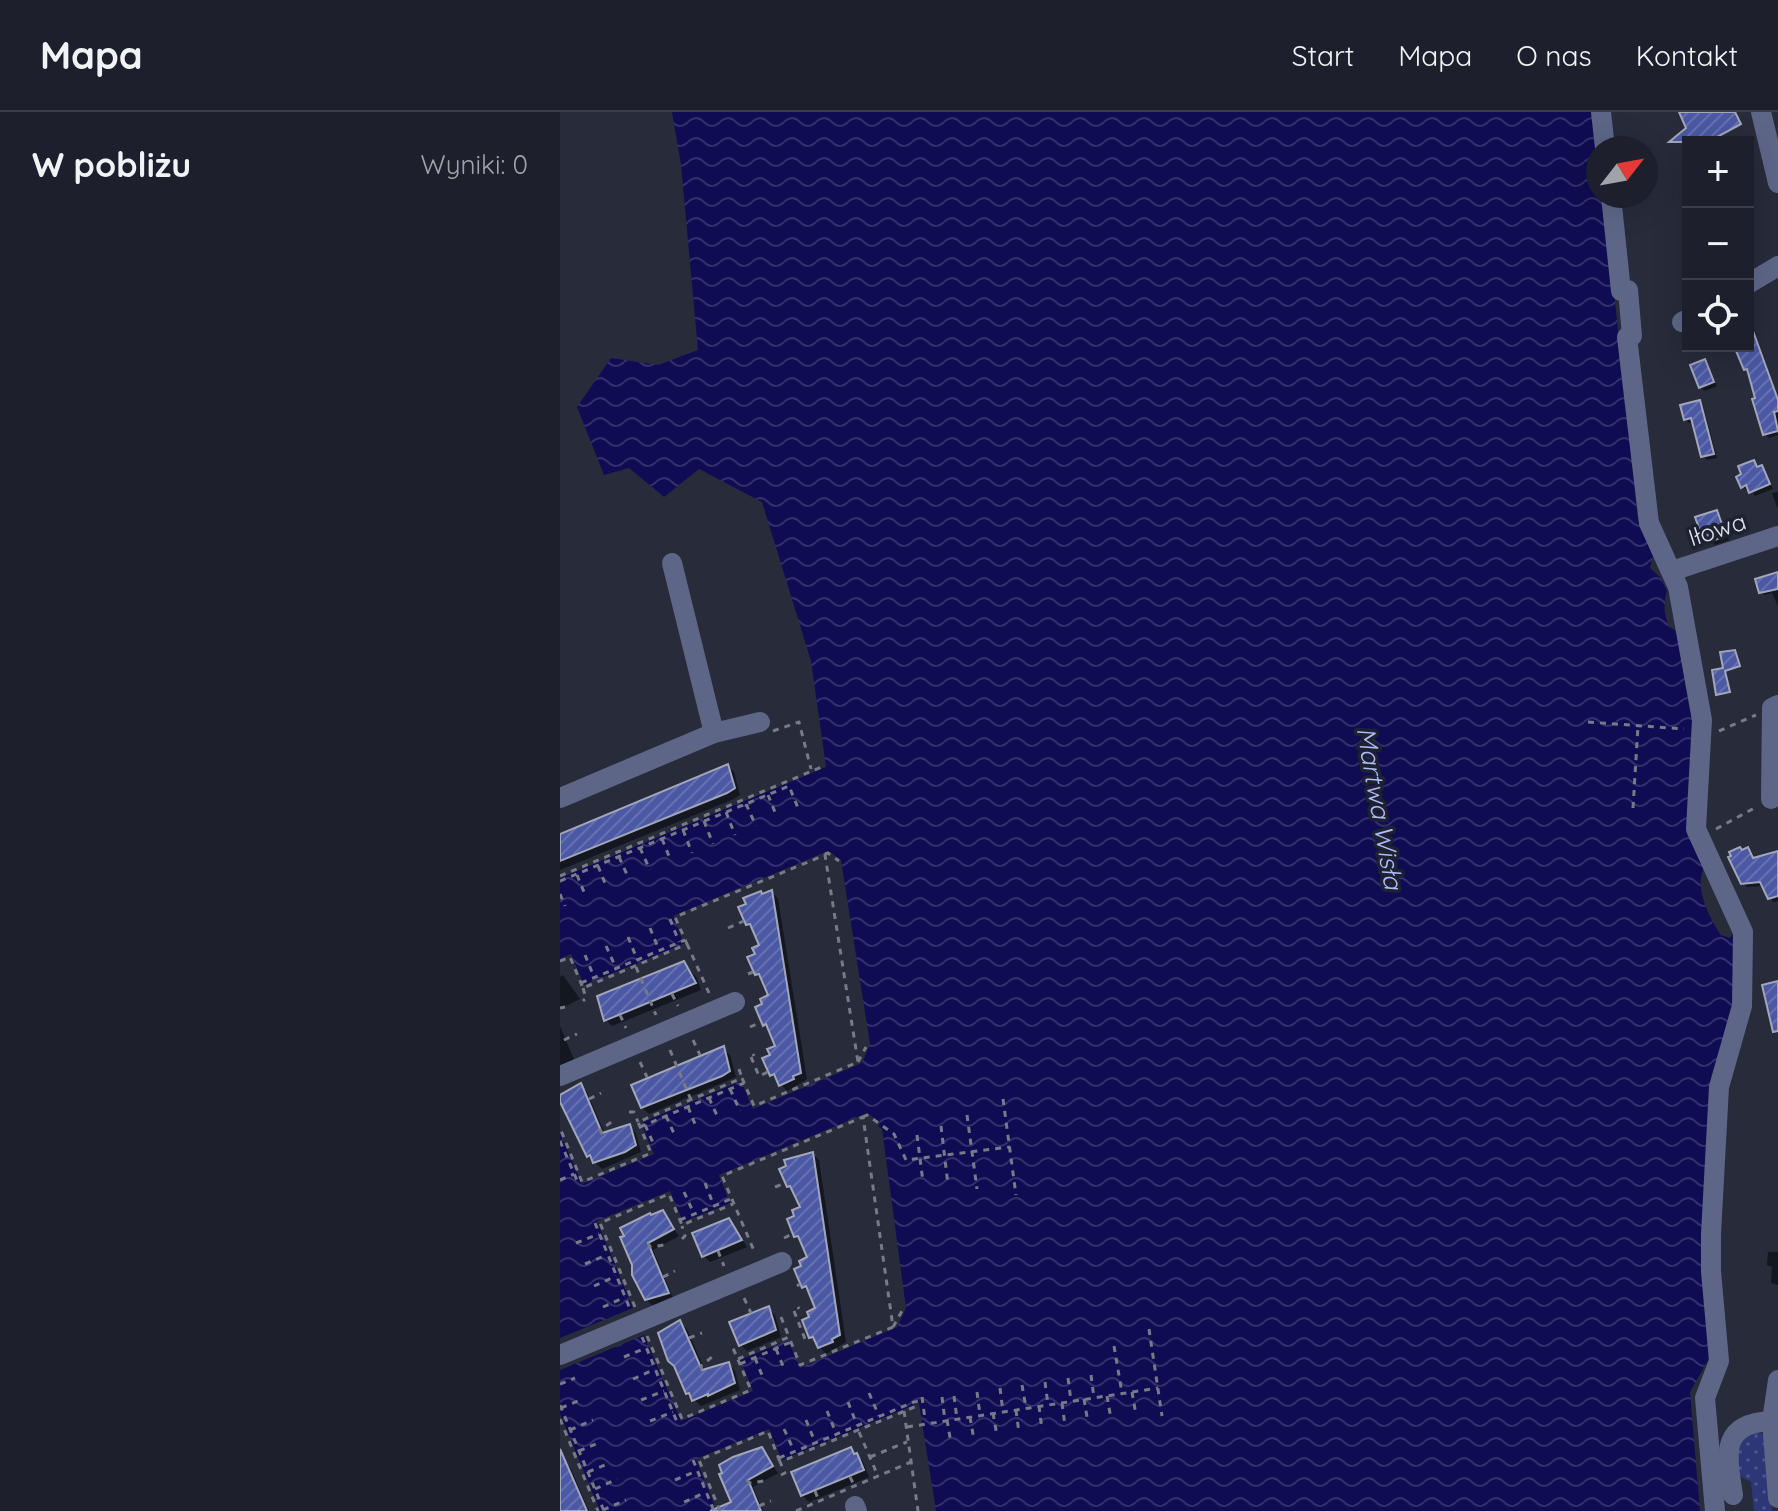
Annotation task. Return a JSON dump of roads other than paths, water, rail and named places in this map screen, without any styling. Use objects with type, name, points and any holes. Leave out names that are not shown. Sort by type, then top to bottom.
[{"type":"street","points":[[1601,112],[1604,136]]},
{"type":"street","points":[[1761,112],[1778,183]]},
{"type":"street","points":[[1612,208],[1621,291],[1628,290],[1632,336],[1627,337],[1649,523],[1678,587],[1702,730],[1697,835],[1743,932],[1742,1006],[1719,1087],[1711,1234],[1719,1361],[1705,1398],[1715,1511]]},
{"type":"street","points":[[1754,280],[1778,266]]},
{"type":"street","name":"Iłowa","points":[[1672,571],[1778,536]]},
{"type":"street","points":[[672,563],[714,733]]},
{"type":"street","points":[[1771,799],[1775,706]]},
{"type":"street","points":[[560,798],[714,733],[765,727]]},
{"type":"street","points":[[560,1076],[735,1002]]},
{"type":"street","points":[[560,1355],[782,1262]]},
{"type":"street","points":[[1778,1380],[1774,1411],[1778,1498]]},
{"type":"street","points":[[1733,1495],[1728,1454],[1731,1439],[1747,1425],[1774,1411]]},
{"type":"water","name":"Martwa Wisła","points":[[672,112],[1595,112],[1596,136],[1586,136],[1586,208],[1605,208],[1638,520],[1654,552],[1650,568],[1660,577],[1667,591],[1665,609],[1669,627],[1679,632],[1696,719],[1705,866],[1702,892],[1721,935],[1730,938],[1734,933],[1734,1013],[1710,1086],[1711,1355],[1690,1392],[1700,1511],[936,1511],[919,1403],[782,1460],[769,1429],[696,1459],[717,1511],[600,1511],[560,1414],[560,1370],[644,1335],[681,1421],[753,1391],[740,1360],[788,1340],[800,1368],[897,1327],[906,1308],[882,1129],[878,1126],[880,1122],[867,1113],[719,1175],[730,1203],[683,1222],[670,1191],[597,1221],[633,1308],[560,1338],[560,1133],[582,1184],[654,1154],[641,1123],[741,1081],[753,1109],[862,1063],[870,1044],[841,860],[828,851],[673,916],[684,944],[584,985],[571,954],[560,959],[560,878],[826,767],[811,661],[762,502],[699,469],[664,497],[629,468],[604,475],[577,407],[611,358],[658,365],[698,350],[681,165]]}]
